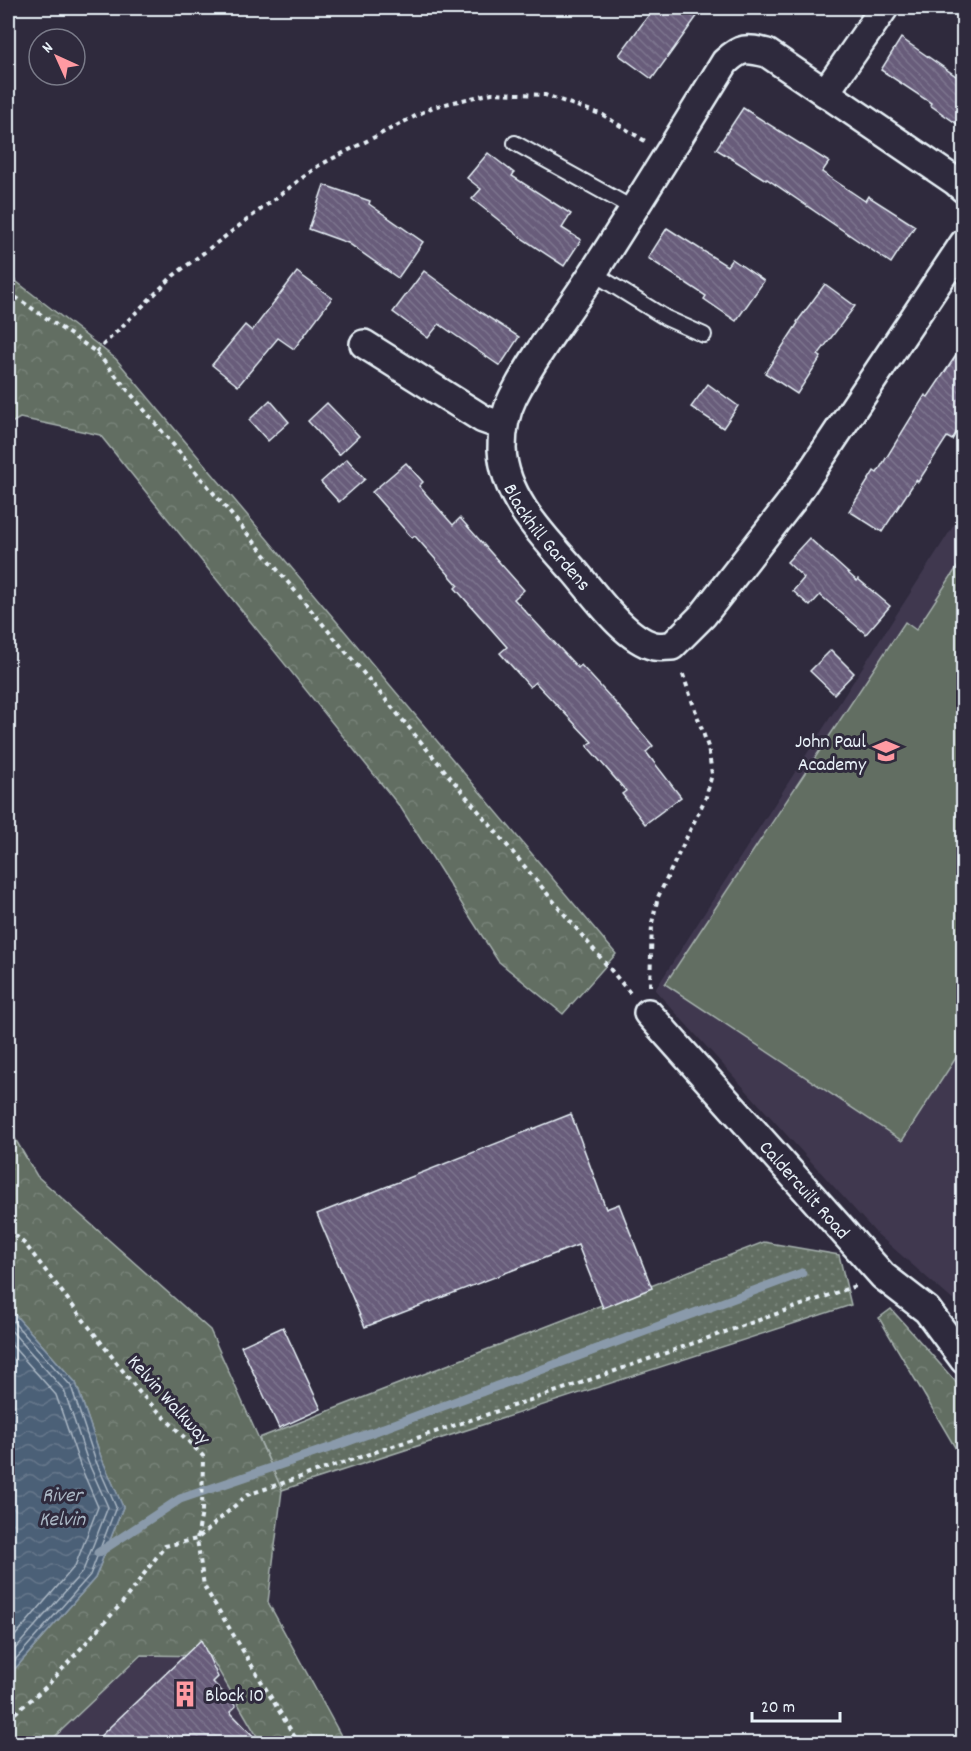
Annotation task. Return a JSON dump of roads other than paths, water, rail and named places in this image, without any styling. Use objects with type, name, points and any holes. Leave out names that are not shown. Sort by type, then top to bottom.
[{"type":"street","points":[[825,93],[884,8]]},
{"type":"street","name":"Blackhill Gardens","points":[[963,189],[955,181],[767,53],[748,48],[736,52],[725,62],[593,273],[548,338],[513,398],[503,426],[502,452],[507,478],[521,505],[540,532],[619,622],[636,638],[654,646],[672,646],[703,615],[791,502],[963,243]]},
{"type":"street","points":[[364,344],[483,419],[503,426]]},
{"type":"street","name":"Caldercuilt Road","points":[[648,1013],[883,1276],[927,1310],[963,1360]]},
{"type":"lane","points":[[515,142],[634,209]]},
{"type":"lane","points":[[593,273],[666,318],[704,335]]},
{"type":"water","name":"River Kelvin","points":[[8,1307],[76,1383],[101,1457],[123,1507],[95,1578],[8,1675]]},
{"type":"waterway","points":[[98,1553],[180,1499],[338,1445],[802,1273]]},
{"type":"place","name":"John Paul Academy","points":[[886,751]]},
{"type":"place","name":"Block 10","points":[[185,1694]]}]
